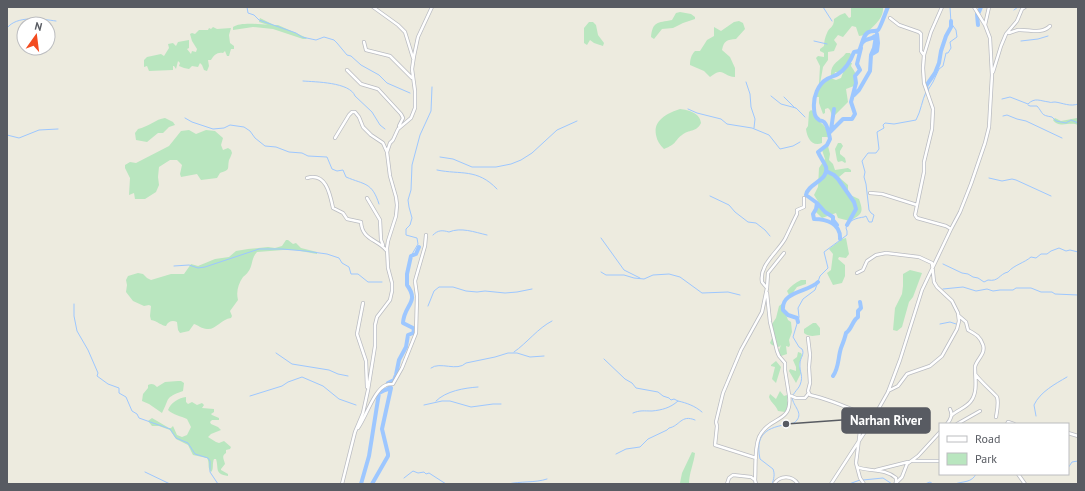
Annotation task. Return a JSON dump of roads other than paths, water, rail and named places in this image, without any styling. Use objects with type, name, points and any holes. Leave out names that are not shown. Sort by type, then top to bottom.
[{"type":"street","points":[[373,7],[404,32],[414,58]]},
{"type":"street","points":[[398,128],[411,118],[415,108],[415,91],[412,68],[418,37],[432,7]]},
{"type":"street","points":[[942,7],[931,32],[924,55],[924,82],[933,108],[932,129],[924,162],[924,172],[915,215],[917,218],[946,226],[951,229]]},
{"type":"street","points":[[831,484],[860,440],[888,392],[900,360],[922,290],[960,212],[987,136],[989,127],[992,75],[990,38],[985,25],[974,7]]},
{"type":"street","points":[[985,25],[989,7]]},
{"type":"street","points":[[992,75],[1000,46],[1006,34],[1017,21],[1022,9],[1026,7]]},
{"type":"street","points":[[890,18],[899,25],[921,34],[921,50],[924,55]]},
{"type":"street","points":[[1006,34],[1018,30],[1040,31],[1047,29],[1050,26]]},
{"type":"street","points":[[364,42],[366,50],[390,56],[413,78]]},
{"type":"street","points":[[347,70],[361,84],[378,89],[382,92],[403,118],[387,152]]},
{"type":"street","points":[[335,138],[348,115],[355,112],[363,127],[371,135],[383,143],[387,152],[390,176],[397,205],[396,216],[388,241],[387,250],[392,291],[390,300],[377,317],[375,325],[375,346],[368,392],[342,484]]},
{"type":"street","points":[[307,178],[316,176],[322,180],[329,191],[333,208],[343,213],[347,219],[362,222],[362,227],[368,238],[383,246],[387,250]]},
{"type":"street","points":[[870,193],[882,194],[917,205]]},
{"type":"street","points":[[367,198],[380,220],[381,240],[383,246]]},
{"type":"street","points":[[756,484],[757,444],[761,434],[770,423],[785,416],[788,412],[790,401],[785,363],[777,351],[770,322],[767,288],[762,282],[762,272],[774,252],[784,240],[798,214],[797,210],[804,207],[804,198]]},
{"type":"street","points":[[356,432],[376,394],[386,385],[393,384],[402,368],[416,332],[417,296],[415,281],[425,246],[426,235]]},
{"type":"street","points":[[857,273],[863,270],[867,261],[876,255],[886,252],[918,257],[927,260],[933,265],[934,282],[937,287],[952,301],[958,315],[959,321],[956,329],[942,356],[930,366],[907,374],[898,386],[888,392]]},
{"type":"street","points":[[756,458],[715,445],[716,422],[723,393],[744,342],[762,312],[767,288],[768,273],[784,253]]},
{"type":"street","points":[[363,304],[357,334],[366,361],[368,392]]},
{"type":"street","points":[[948,423],[951,416],[971,402],[974,396],[976,375],[975,366],[981,357],[984,347],[980,337],[968,330],[966,322],[958,315]]},
{"type":"street","points":[[789,395],[796,398],[805,398],[809,393],[810,355],[808,338]]},
{"type":"street","points":[[976,375],[981,382],[996,395],[996,417]]},
{"type":"street","points":[[809,393],[810,396],[820,397],[855,411],[865,416],[866,420]]},
{"type":"street","points":[[950,409],[951,416]]},
{"type":"street","points":[[958,423],[980,410]]},
{"type":"street","points":[[864,484],[860,478],[857,467],[860,431],[866,420],[874,416]]},
{"type":"street","points":[[896,483],[902,477],[905,466],[918,456],[939,434]]},
{"type":"street","points":[[876,470],[916,460],[939,461]]},
{"type":"street","points":[[857,467],[892,474],[896,478],[896,483]]},
{"type":"street","points":[[727,484],[729,478],[733,475],[751,477],[755,480]]},
{"type":"street","points":[[1019,475],[1025,484]]},
{"type":"street","points":[[774,484],[778,479],[787,477],[795,480],[798,484]]},
{"type":"waterway","points":[[247,7],[248,13],[254,15],[259,20],[296,33],[302,37],[316,40],[324,37],[334,40],[347,55],[351,56],[361,65],[379,75],[387,83],[410,93]]},
{"type":"waterway","points":[[823,7],[832,21]]},
{"type":"waterway","points":[[840,239],[840,234],[836,226],[828,221],[814,219],[813,214],[817,203],[806,195],[810,188],[822,179],[826,172],[826,167],[818,152],[827,145],[830,139],[825,124],[815,116],[814,100],[821,84],[827,79],[841,72],[848,64],[854,52],[859,51],[867,33],[870,31],[877,31],[879,29],[888,7]]},
{"type":"waterway","points":[[928,90],[939,69],[943,66],[946,53],[948,53],[951,48],[950,42],[957,37],[956,30],[951,23],[950,7]]},
{"type":"waterway","points":[[979,12],[981,7]]},
{"type":"waterway","points":[[1014,10],[1018,7]]},
{"type":"waterway","points":[[977,14],[978,25]]},
{"type":"waterway","points":[[927,91],[926,86],[935,73],[939,63],[941,51],[951,27],[951,21]]},
{"type":"waterway","points":[[7,28],[16,22]]},
{"type":"waterway","points":[[872,54],[877,51],[877,34]]},
{"type":"waterway","points":[[863,42],[875,36]]},
{"type":"waterway","points":[[854,95],[859,90],[870,71],[871,55],[876,36]]},
{"type":"waterway","points":[[1021,41],[1048,36]]},
{"type":"waterway","points":[[814,41],[827,44]]},
{"type":"waterway","points":[[829,133],[843,119],[852,119],[855,114],[851,102],[856,83],[855,76],[860,70],[857,64],[861,48]]},
{"type":"waterway","points":[[303,81],[340,85],[352,91],[355,96],[372,112],[380,125],[385,129]]},
{"type":"waterway","points":[[746,82],[755,119],[754,128]]},
{"type":"waterway","points":[[411,256],[418,244],[417,238],[406,235],[406,229],[410,225],[412,218],[408,200],[411,190],[412,165],[420,135],[431,111],[432,87]]},
{"type":"waterway","points":[[772,484],[774,471],[760,459],[760,442],[762,436],[766,432],[778,426],[794,423],[799,415],[792,399],[802,379],[800,363],[803,351],[793,337],[799,317],[798,308],[803,299],[815,290],[820,276],[828,268],[824,252],[847,235],[847,225],[853,220],[866,216],[869,222],[872,222],[874,215],[869,210],[864,177],[865,172],[862,161],[868,153],[876,153],[879,149],[877,132],[884,128],[883,125],[885,123],[894,124],[916,120],[926,92]]},
{"type":"waterway","points":[[771,96],[781,104],[796,108],[805,117]]},
{"type":"waterway","points":[[784,97],[795,108]]},
{"type":"waterway","points":[[1002,99],[1010,97],[1028,104],[1038,100],[1069,105],[1078,104]]},
{"type":"waterway","points":[[1028,105],[1037,106],[1044,115],[1052,117],[1056,121],[1066,123],[1071,120],[1078,123]]},
{"type":"waterway","points":[[688,109],[697,113],[721,119],[727,124],[752,128],[769,135],[780,149],[793,146],[800,142]]},
{"type":"waterway","points":[[831,130],[834,109]]},
{"type":"waterway","points":[[1003,116],[1007,115],[1026,121],[1062,138]]},
{"type":"waterway","points":[[185,118],[213,129],[224,128],[230,125],[244,127],[265,146],[276,147],[289,152],[302,153],[308,156],[327,157],[332,169],[337,171],[343,170],[346,177],[367,185],[374,192],[379,204]]},
{"type":"waterway","points":[[440,157],[453,159],[472,167],[496,167],[511,164],[532,153],[557,130],[577,121]]},
{"type":"waterway","points":[[7,135],[19,138],[39,130],[58,129]]},
{"type":"waterway","points":[[437,170],[476,175],[490,182],[497,189]]},
{"type":"waterway","points":[[826,171],[838,179],[854,202],[856,209],[847,225]]},
{"type":"waterway","points":[[989,178],[1002,181],[1012,179],[1016,180],[1051,196]]},
{"type":"waterway","points":[[710,196],[729,205],[735,212],[748,222],[756,223],[770,236]]},
{"type":"waterway","points":[[817,203],[825,212],[833,217],[833,220],[837,225]]},
{"type":"waterway","points":[[433,235],[440,231],[449,232],[458,230],[468,230],[487,235]]},
{"type":"waterway","points":[[601,238],[624,270],[640,278]]},
{"type":"waterway","points":[[361,484],[369,456],[379,393],[391,388],[388,383],[394,380],[399,360],[406,347],[408,335],[414,331],[413,328],[403,323],[404,317],[412,300],[411,291],[407,285],[407,274],[411,256],[416,254],[419,247]]},
{"type":"waterway","points":[[943,264],[962,273],[978,278],[984,282],[997,279],[1031,257],[1036,258],[1041,254],[1047,254],[1059,248],[1066,251],[1070,250],[1078,252]]},
{"type":"waterway","points":[[174,266],[189,265],[198,268],[205,267],[259,249],[282,249],[327,254],[339,258],[342,263],[349,267],[351,274],[358,274],[368,282],[382,282]]},
{"type":"waterway","points":[[601,272],[606,275],[624,275],[644,279],[653,275],[669,274],[680,277],[702,293],[728,292],[740,295]]},
{"type":"waterway","points":[[798,322],[797,318],[788,315],[783,310],[786,299],[818,282]]},
{"type":"waterway","points":[[428,306],[434,291],[439,287],[453,287],[466,291],[505,293],[532,289]]},
{"type":"waterway","points":[[943,289],[963,287],[976,291],[987,289],[993,291],[1031,288],[1041,292],[1078,295]]},
{"type":"waterway","points":[[833,376],[846,333],[858,317],[858,311],[861,308],[860,302]]},
{"type":"waterway","points":[[74,304],[74,316],[77,331],[88,350],[98,373],[97,376],[108,384],[119,388],[119,393],[126,397],[132,411],[137,414],[139,418],[170,429],[176,438],[188,443],[195,454],[208,458],[210,461],[210,472],[218,484]]},
{"type":"waterway","points":[[514,352],[552,321]]},
{"type":"waterway","points":[[940,324],[950,322],[956,324]]},
{"type":"waterway","points":[[276,353],[292,364],[329,370],[348,376]]},
{"type":"waterway","points":[[431,368],[435,366],[458,367],[466,363],[508,353],[517,353],[530,357],[544,356]]},
{"type":"waterway","points":[[604,359],[636,388],[658,392],[671,400],[674,399],[678,401]]},
{"type":"waterway","points":[[250,396],[282,386],[302,377],[323,386],[339,399],[356,405]]},
{"type":"waterway","points":[[1036,416],[1034,405],[1040,396],[1067,377]]},
{"type":"waterway","points":[[436,401],[450,392],[478,387]]},
{"type":"waterway","points":[[372,484],[388,456],[382,429],[391,388]]},
{"type":"waterway","points":[[424,405],[442,401],[450,401],[471,407],[501,404]]},
{"type":"waterway","points":[[633,413],[663,409],[678,401],[691,405],[702,412]]},
{"type":"waterway","points":[[616,454],[626,449],[640,447],[648,439],[673,427],[684,419],[687,418],[695,420]]},
{"type":"waterway","points":[[1069,466],[1072,462],[1078,461]]},
{"type":"waterway","points":[[404,478],[413,471],[418,473],[424,472],[426,474],[429,473],[446,484]]},
{"type":"waterway","points":[[145,472],[170,484]]},
{"type":"waterway","points":[[955,484],[970,480],[975,475]]},
{"type":"waterway","points":[[863,480],[883,478],[892,484]]},
{"type":"waterway","points":[[508,484],[547,479]]},
{"type":"waterway","points":[[849,484],[860,480]]},
{"type":"waterway","points":[[925,484],[930,482],[933,484]]},
{"type":"waterway","points":[[903,484],[909,484]]},
{"type":"place","name":"Narhan River","points":[[786,424]]}]
